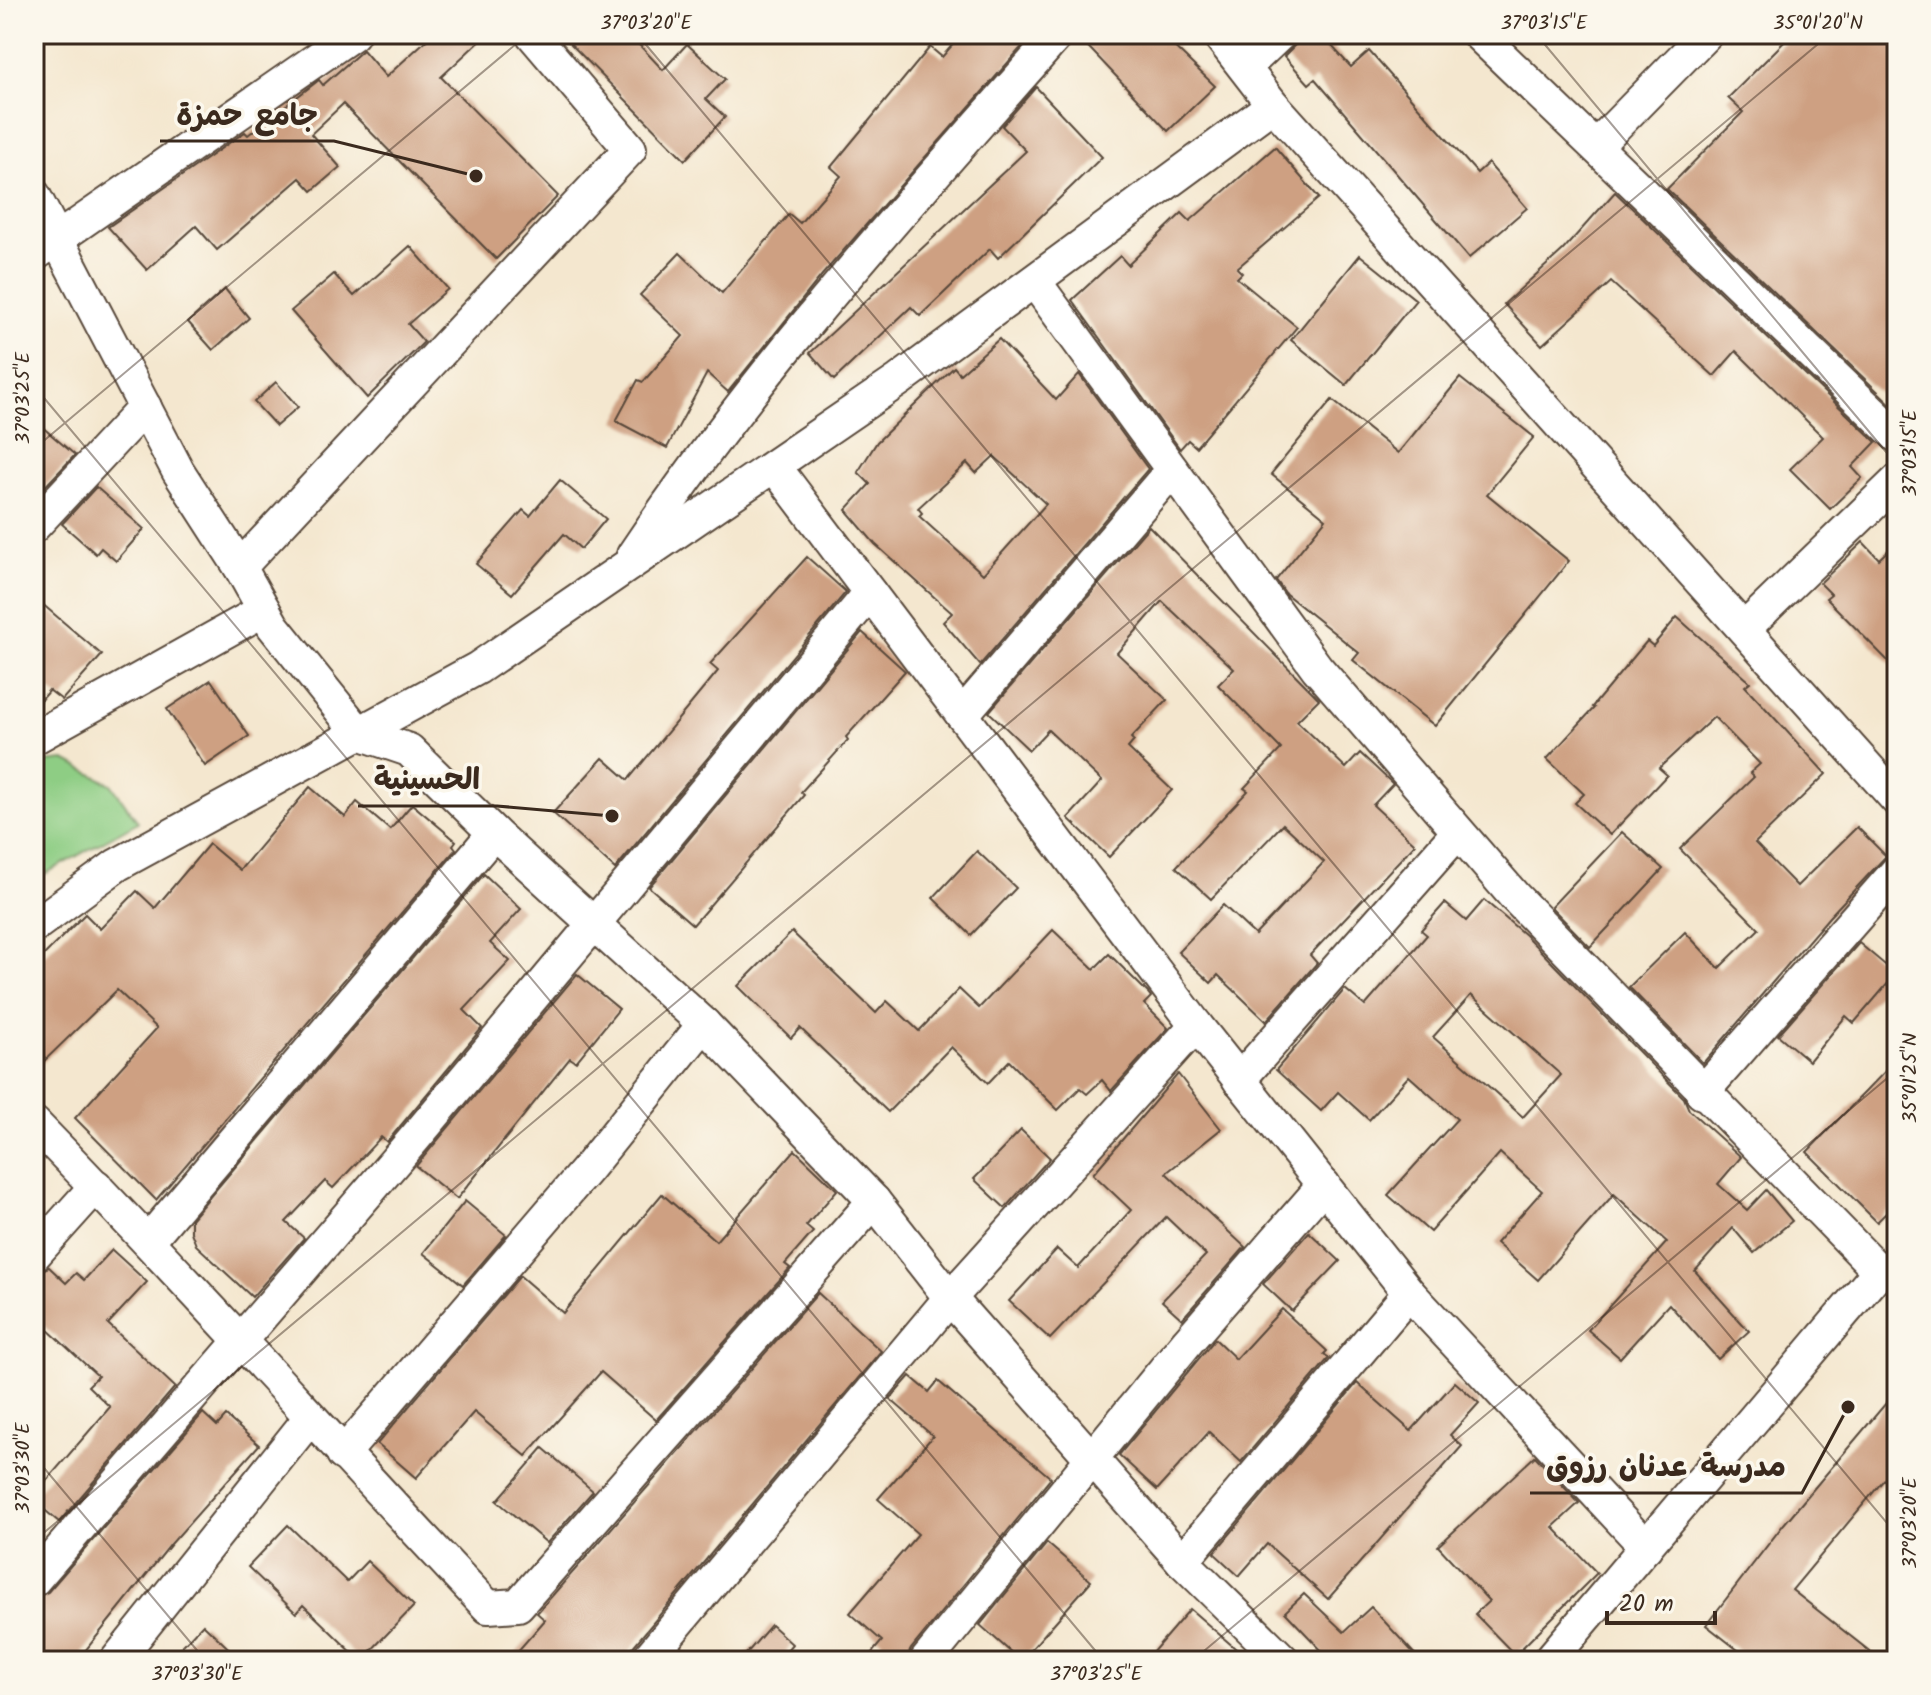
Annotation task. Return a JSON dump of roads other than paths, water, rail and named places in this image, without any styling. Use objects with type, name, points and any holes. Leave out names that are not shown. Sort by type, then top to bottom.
[{"type":"street","points":[[46,246],[353,34]]},
{"type":"street","points":[[240,567],[630,149],[532,34]]},
{"type":"street","points":[[623,570],[678,488],[853,264],[1058,34]]},
{"type":"street","points":[[1218,34],[1273,105],[1897,800]]},
{"type":"street","points":[[1245,67],[1280,34]]},
{"type":"street","points":[[1478,34],[1897,436]]},
{"type":"street","points":[[1597,145],[1706,34]]},
{"type":"street","points":[[34,926],[117,865],[478,668],[775,467],[1035,282],[1273,105]]},
{"type":"street","points":[[34,195],[46,246],[145,407],[178,471],[240,567],[273,626],[359,733],[409,750],[494,833],[704,1024],[874,1201],[950,1298],[1182,1561],[1284,1661]]},
{"type":"street","points":[[1035,282],[1317,668],[1458,832],[1515,897],[1702,1093],[1888,1267],[1549,1661]]},
{"type":"street","points":[[34,526],[145,407]]},
{"type":"street","points":[[775,467],[1196,1025],[1409,1293],[1646,1547]]},
{"type":"street","points":[[962,715],[1172,470]]},
{"type":"street","points":[[1744,629],[1897,481]]},
{"type":"street","points":[[34,1580],[240,1342],[870,593]]},
{"type":"street","points":[[34,738],[264,610]]},
{"type":"street","points":[[1239,1080],[1458,832]]},
{"type":"street","points":[[149,1240],[494,833]]},
{"type":"street","points":[[1702,1093],[1897,871]]},
{"type":"street","points":[[343,1454],[588,1168],[704,1024]]},
{"type":"street","points":[[646,1661],[950,1298],[1196,1025]]},
{"type":"street","points":[[34,1123],[149,1240],[309,1419],[488,1607],[518,1605],[874,1201]]},
{"type":"street","points":[[926,1661],[1092,1458],[1324,1185]]},
{"type":"street","points":[[34,1255],[96,1186]]},
{"type":"street","points":[[1182,1561],[1409,1293]]},
{"type":"street","points":[[117,1661],[309,1419]]},
{"type":"place","name":"جامع حمزة","points":[[476,176]]},
{"type":"place","name":"الحسينية","points":[[612,816]]},
{"type":"place","name":"مدرسة عدنان رزوق","points":[[1848,1407]]}]
